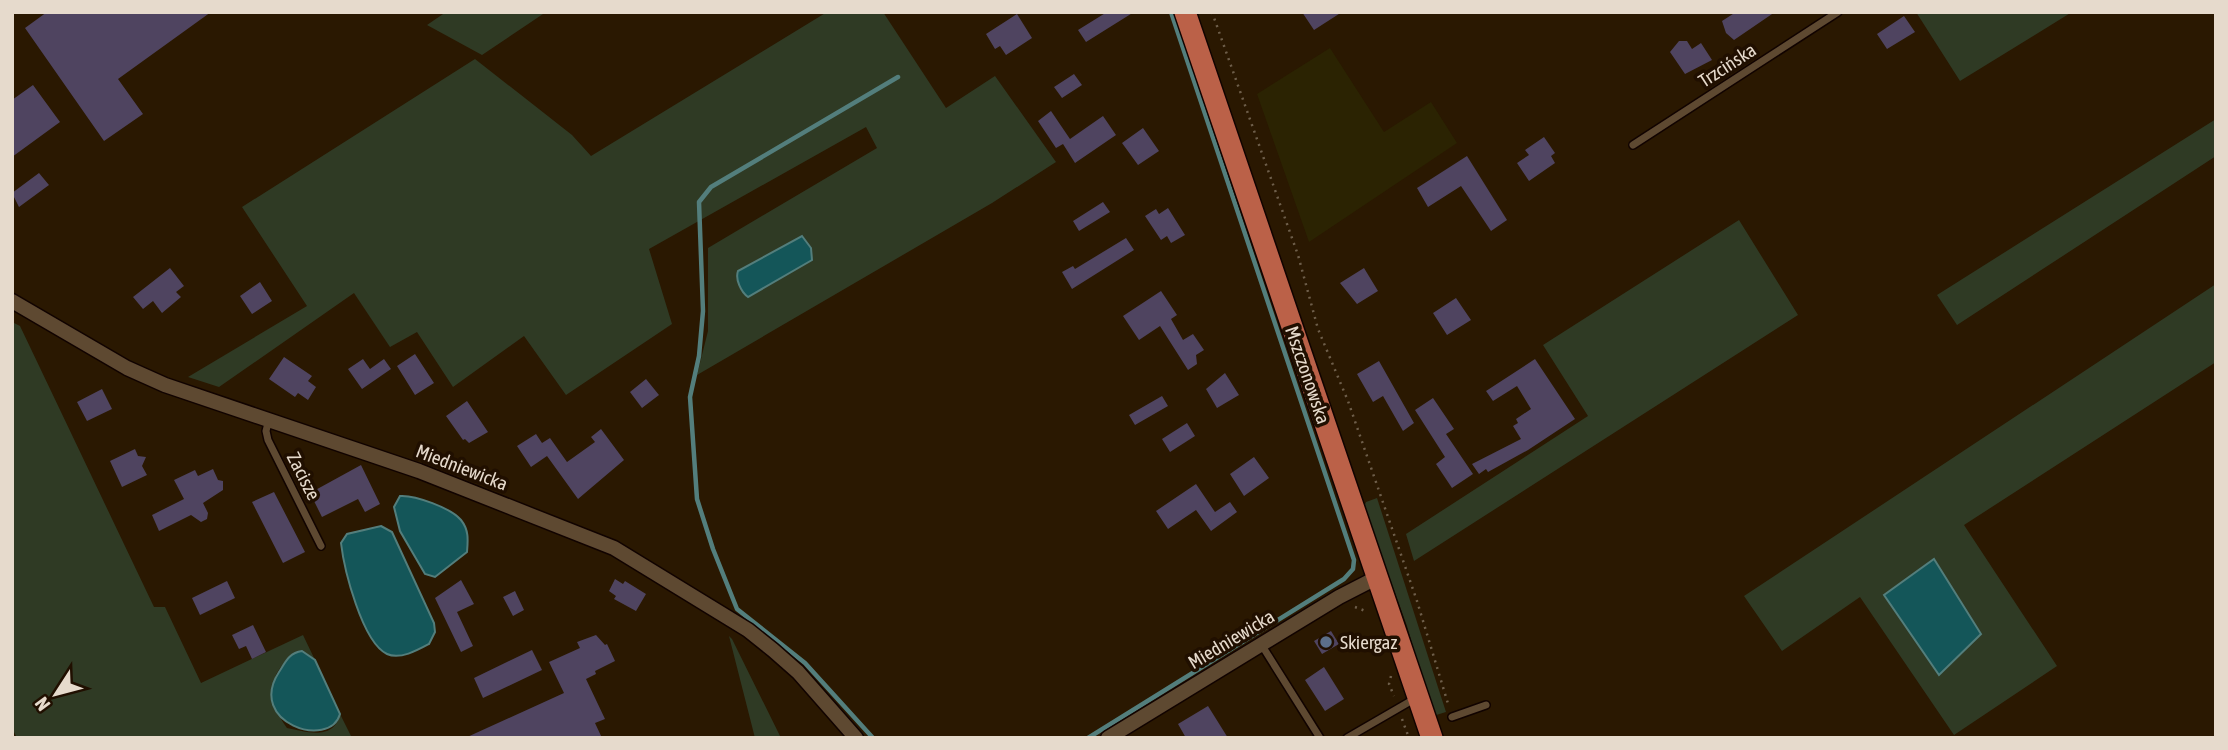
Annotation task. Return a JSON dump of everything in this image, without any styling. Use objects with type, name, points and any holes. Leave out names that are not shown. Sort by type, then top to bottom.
[{"type":"main road","name":"Mszczonowska","points":[[1185,12],[1432,738]]},
{"type":"street","name":"Miedniewicka","points":[[12,301],[127,368],[165,385],[270,418],[432,476],[614,548],[739,624],[774,650],[798,672],[856,738]]},
{"type":"street","name":"Miedniewicka","points":[[1108,738],[1260,643],[1376,578]]},
{"type":"lane","name":"Trzcińska","points":[[1633,145],[1838,12]]},
{"type":"lane","name":"Zacisze","points":[[270,418],[266,431],[268,440],[321,545]]},
{"type":"lane","points":[[1260,643],[1320,738]]},
{"type":"lane","points":[[1347,738],[1418,697]]},
{"type":"lane","points":[[1452,717],[1486,705]]},
{"type":"path","points":[[1212,12],[1293,241],[1318,329],[1348,401],[1417,601],[1452,717]]},
{"type":"path","points":[[1349,606],[1373,615]]},
{"type":"path","points":[[1390,687],[1392,670]]},
{"type":"path","points":[[1404,724],[1409,738]]},
{"type":"green space","points":[[446,12],[546,12],[482,55],[427,25]]},
{"type":"green space","points":[[827,12],[883,12],[946,108],[995,76],[1056,162],[992,203],[697,375],[708,331],[708,248],[877,148],[866,127],[649,249],[672,324],[566,395],[524,336],[453,387],[417,332],[390,347],[354,293],[219,387],[188,377],[307,306],[242,207],[475,59],[572,135],[591,156]]},
{"type":"green space","points":[[1916,12],[2072,12],[1960,81]]},
{"type":"green space","points":[[2216,119],[2216,156],[1957,325],[1937,295]]},
{"type":"green space","points":[[1739,220],[1798,315],[1414,561],[1406,534],[1588,416],[1543,345]]},
{"type":"green space","points":[[2216,284],[2216,362],[1964,525],[2057,666],[1954,735],[1860,597],[1782,651],[1744,596]]},
{"type":"green space","points":[[12,322],[20,326],[154,607],[165,607],[201,683],[303,635],[315,660],[302,651],[290,658],[276,675],[273,695],[280,717],[287,728],[319,733],[332,728],[340,714],[352,738],[17,738],[12,728]]},
{"type":"green space","points":[[1377,498],[1446,712],[1433,716],[1407,626],[1364,507],[1366,502]]},
{"type":"green space","points":[[729,636],[732,639],[781,738],[755,738]]},
{"type":"sand","points":[[1330,48],[1384,132],[1431,102],[1457,143],[1309,242],[1257,94]]},
{"type":"water","points":[[802,236],[811,248],[812,260],[748,297],[745,295],[738,281],[738,271]]},
{"type":"water","points":[[400,496],[441,507],[456,515],[465,528],[467,552],[435,577],[425,574],[400,531],[394,507]]},
{"type":"water","points":[[381,526],[392,532],[434,623],[435,632],[429,644],[403,655],[387,654],[370,635],[356,604],[343,555],[341,543],[347,534]]},
{"type":"water","points":[[1934,559],[1981,634],[1939,675],[1884,595]]},
{"type":"water","points":[[302,651],[315,660],[340,714],[333,725],[322,730],[293,726],[281,717],[273,705],[272,690],[279,672],[291,656]]},
{"type":"building","points":[[47,12],[211,12],[118,79],[143,114],[104,141],[25,28]]},
{"type":"building","points":[[1107,12],[1134,12],[1086,42],[1078,30]]},
{"type":"building","points":[[1302,12],[1342,12],[1314,30]]},
{"type":"building","points":[[1736,12],[1775,12],[1734,40],[1726,33],[1722,21]]},
{"type":"building","points":[[1017,14],[1032,38],[1006,55],[1000,46],[995,49],[986,34]]},
{"type":"building","points":[[1904,16],[1915,32],[1887,49],[1877,34]]},
{"type":"building","points":[[1679,41],[1687,41],[1692,49],[1701,43],[1712,60],[1685,74],[1670,52]]},
{"type":"building","points":[[1074,74],[1082,85],[1062,98],[1054,87]]},
{"type":"building","points":[[33,85],[60,122],[12,157],[12,100]]},
{"type":"building","points":[[1051,111],[1070,139],[1103,116],[1116,135],[1075,163],[1063,144],[1056,148],[1038,121]]},
{"type":"building","points":[[1143,128],[1159,151],[1138,165],[1122,143]]},
{"type":"building","points":[[1544,137],[1555,153],[1551,156],[1555,163],[1529,181],[1517,163],[1529,155],[1525,150]]},
{"type":"building","points":[[1467,156],[1507,220],[1491,231],[1461,186],[1428,207],[1417,188]]},
{"type":"building","points":[[39,173],[49,185],[19,207],[12,193]]},
{"type":"building","points":[[1103,202],[1110,212],[1079,231],[1073,221]]},
{"type":"building","points":[[1168,208],[1185,235],[1171,243],[1167,236],[1161,240],[1145,216],[1156,209],[1159,214]]},
{"type":"building","points":[[1126,238],[1134,250],[1072,289],[1062,272],[1073,266],[1075,269]]},
{"type":"building","points":[[170,268],[184,286],[176,292],[181,297],[162,313],[153,301],[143,309],[133,297]]},
{"type":"building","points":[[1364,268],[1378,291],[1357,304],[1340,283]]},
{"type":"building","points":[[260,282],[272,301],[252,314],[240,296]]},
{"type":"building","points":[[1161,291],[1177,315],[1171,319],[1183,340],[1193,334],[1204,350],[1196,355],[1197,364],[1188,370],[1160,326],[1139,340],[1123,316]]},
{"type":"building","points":[[1456,298],[1471,320],[1447,335],[1433,313]]},
{"type":"building","points":[[415,354],[434,383],[415,395],[397,366]]},
{"type":"building","points":[[284,357],[312,376],[308,381],[316,387],[308,400],[298,393],[295,397],[269,379]]},
{"type":"building","points":[[363,359],[370,369],[384,359],[391,369],[362,389],[348,369]]},
{"type":"building","points":[[1535,359],[1575,419],[1528,450],[1488,472],[1486,469],[1479,474],[1472,464],[1521,439],[1513,426],[1518,423],[1516,419],[1531,409],[1517,386],[1493,401],[1486,391]]},
{"type":"building","points":[[1379,361],[1414,423],[1403,431],[1383,396],[1373,402],[1357,374]]},
{"type":"building","points":[[1225,373],[1239,395],[1217,408],[1206,389]]},
{"type":"building","points":[[646,379],[659,395],[642,408],[630,392]]},
{"type":"building","points":[[102,389],[112,409],[87,421],[77,402]]},
{"type":"building","points":[[1162,396],[1168,406],[1135,425],[1129,415]]},
{"type":"building","points":[[1433,398],[1454,429],[1446,434],[1473,474],[1452,488],[1436,464],[1445,457],[1415,410]]},
{"type":"building","points":[[467,401],[488,432],[469,443],[463,440],[446,416]]},
{"type":"building","points":[[1187,423],[1195,436],[1170,452],[1162,439]]},
{"type":"building","points":[[601,429],[624,460],[578,499],[547,456],[531,467],[517,446],[536,434],[542,443],[550,438],[567,462],[595,442],[591,437]]},
{"type":"building","points":[[135,449],[138,456],[146,457],[142,466],[147,475],[122,487],[110,461]]},
{"type":"building","points":[[1254,457],[1269,478],[1244,496],[1230,474]]},
{"type":"building","points":[[361,465],[380,504],[365,512],[358,499],[322,517],[310,493]]},
{"type":"building","points":[[213,469],[218,480],[223,481],[223,490],[203,503],[208,513],[207,519],[201,522],[191,515],[159,531],[152,515],[184,499],[174,480],[195,470],[198,476]]},
{"type":"building","points":[[1196,484],[1215,512],[1230,502],[1237,512],[1211,531],[1196,510],[1168,529],[1156,511]]},
{"type":"building","points":[[274,492],[305,552],[283,563],[252,502]]},
{"type":"building","points":[[615,579],[623,584],[625,581],[646,594],[636,611],[614,599],[616,596],[609,591]]},
{"type":"building","points":[[461,580],[474,604],[457,612],[473,646],[461,652],[435,598]]},
{"type":"building","points":[[227,581],[235,598],[200,615],[192,598]]},
{"type":"building","points":[[515,591],[524,610],[513,616],[503,597]]},
{"type":"building","points":[[253,625],[266,652],[252,659],[246,646],[239,649],[232,635]]},
{"type":"building","name":"Skiergaz","points":[[1331,631],[1339,644],[1322,654],[1314,641]]},
{"type":"building","points":[[596,635],[607,644],[615,661],[586,679],[605,719],[595,723],[602,738],[465,738],[564,693],[549,662],[580,648],[577,642]]},
{"type":"building","points":[[532,650],[542,670],[483,698],[474,678]]},
{"type":"building","points":[[1324,667],[1344,699],[1325,711],[1305,680]]},
{"type":"building","points":[[1208,706],[1228,738],[1186,738],[1178,724]]},
{"type":"waterway","points":[[1088,738],[1344,579],[1353,569],[1354,560],[1171,12]]},
{"type":"waterway","points":[[873,738],[805,663],[737,609],[697,499],[690,397],[699,356],[703,311],[699,202],[711,187],[898,77]]},
{"type":"place","name":"Skiergaz","points":[[1326,642]]}]
